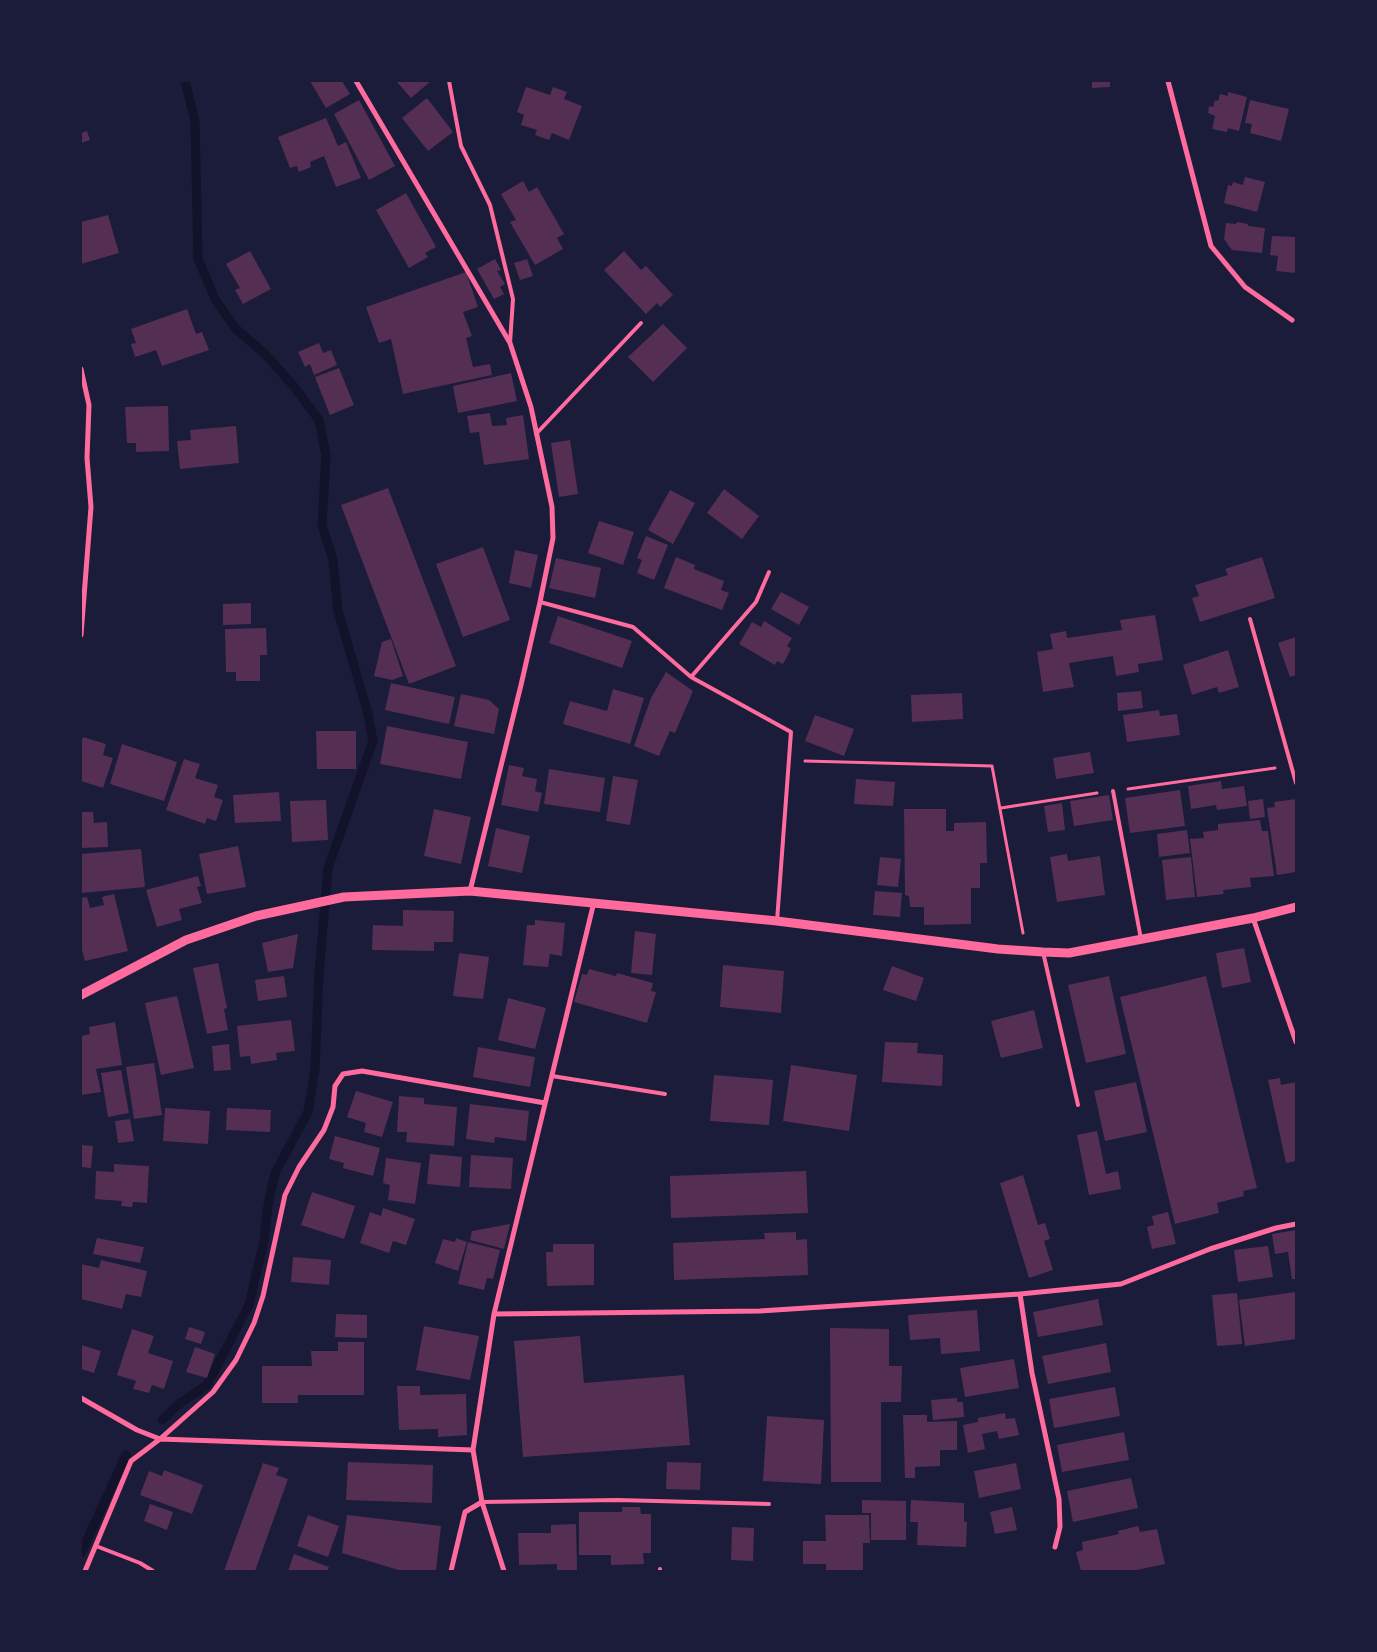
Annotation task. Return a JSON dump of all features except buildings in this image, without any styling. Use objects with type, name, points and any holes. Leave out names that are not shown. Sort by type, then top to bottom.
[{"type":"street","points":[[356,81],[510,343],[531,407],[535,434],[552,508],[552,538],[540,602],[470,891]]},
{"type":"street","points":[[1168,81],[1211,246],[1246,287],[1292,320]]},
{"type":"street","points":[[81,369],[89,405],[87,458],[91,507],[81,635]]},
{"type":"street","points":[[81,994],[186,940],[256,916],[344,896],[470,891],[777,920],[1026,952],[1069,953],[1253,918],[1296,907]]},
{"type":"street","points":[[504,1571],[482,1502],[473,1450],[494,1314],[594,902]]},
{"type":"street","points":[[1253,918],[1296,1042]]},
{"type":"street","points":[[85,1571],[112,1502],[131,1461],[213,1392],[240,1353],[254,1324],[263,1296],[286,1195],[299,1168],[324,1130],[332,1107],[335,1086],[343,1074],[362,1071],[545,1103]]},
{"type":"street","points":[[494,1314],[760,1312],[1020,1294],[1121,1284],[1210,1249],[1276,1228],[1296,1224]]},
{"type":"street","points":[[1020,1294],[1032,1373],[1059,1499],[1060,1527],[1055,1547]]},
{"type":"street","points":[[81,1398],[138,1430],[160,1438],[473,1450]]},
{"type":"street","points":[[451,1571],[465,1512],[482,1502]]},
{"type":"lane","points":[[449,81],[461,146],[490,205],[511,289],[513,299],[510,343]]},
{"type":"lane","points":[[535,434],[641,323]]},
{"type":"lane","points":[[691,678],[756,602],[769,572]]},
{"type":"lane","points":[[540,602],[633,627],[691,678],[791,732],[777,920]]},
{"type":"lane","points":[[1250,619],[1296,783]]},
{"type":"lane","points":[[1113,791],[1141,939]]},
{"type":"lane","points":[[1043,952],[1078,1105]]},
{"type":"lane","points":[[552,1076],[665,1094]]},
{"type":"lane","points":[[482,1502],[618,1500],[769,1504]]},
{"type":"lane","points":[[96,1546],[153,1571]]},
{"type":"path","points":[[790,760],[992,766],[1026,952]]},
{"type":"path","points":[[1001,808],[1290,765]]},
{"type":"waterway","points":[[162,1420],[179,1404],[207,1385],[249,1305],[264,1241],[268,1205],[275,1173],[308,1112],[315,1069],[319,973],[328,868],[373,741],[367,710],[338,611],[333,560],[322,525],[326,455],[319,420],[292,384],[265,354],[235,328],[215,299],[198,259],[195,121],[185,81]]},
{"type":"waterway","points":[[81,1553],[126,1455]]}]
